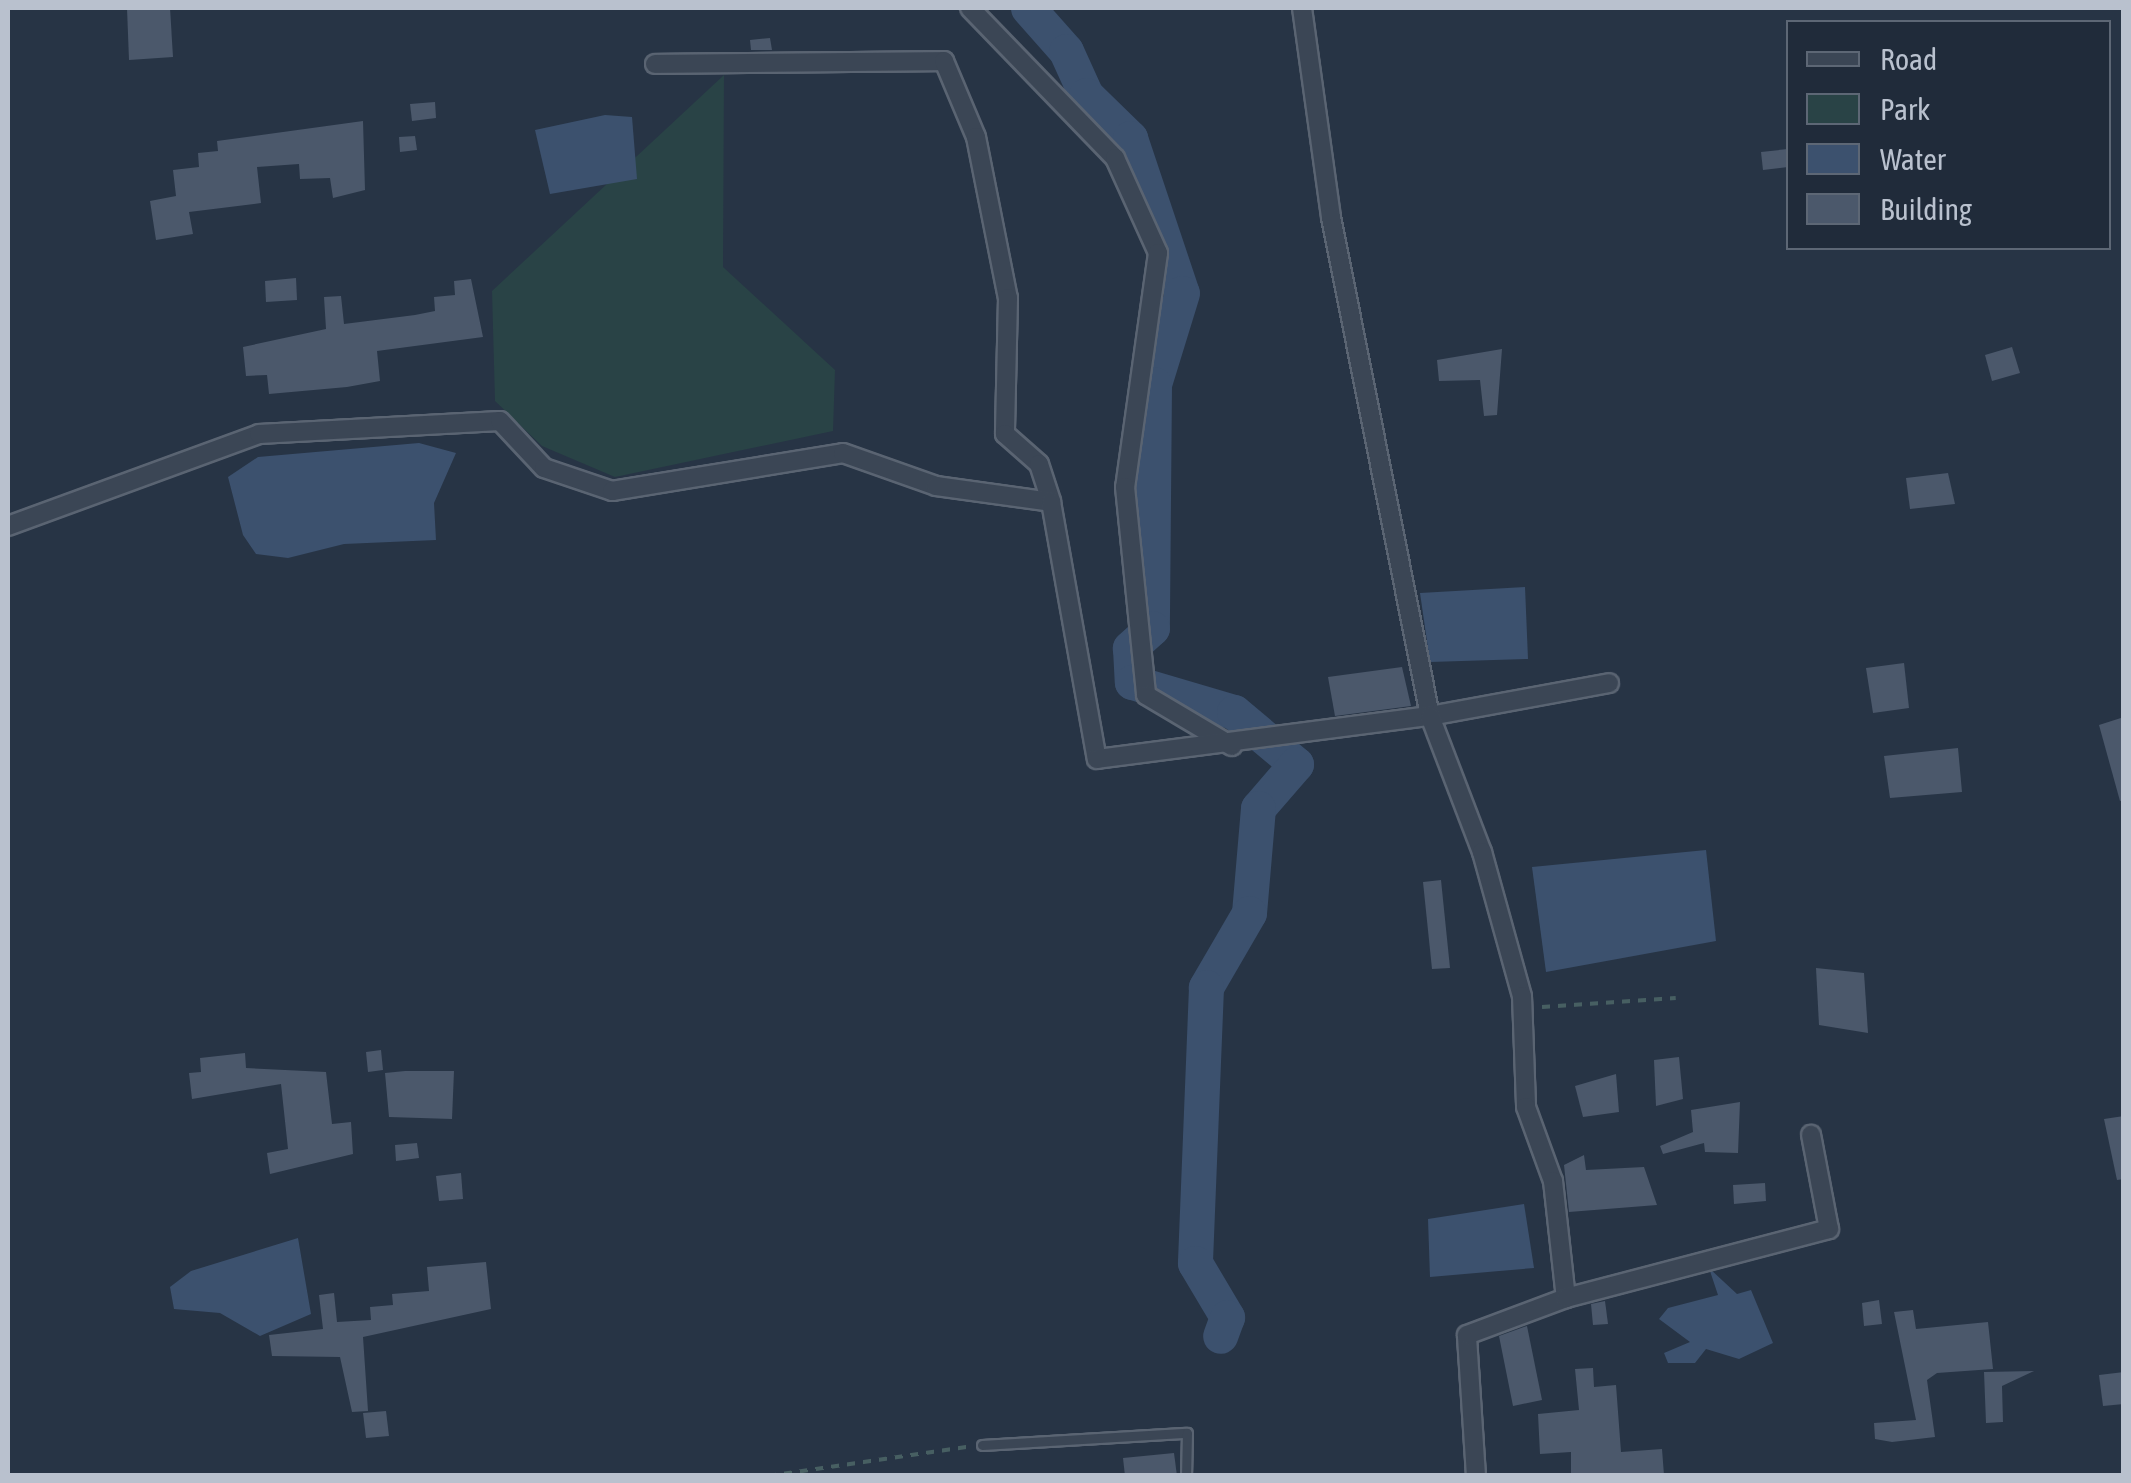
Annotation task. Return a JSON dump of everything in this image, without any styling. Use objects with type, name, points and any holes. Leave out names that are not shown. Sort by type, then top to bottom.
[{"type":"street","points":[[970,8],[1115,158],[1158,253],[1125,487],[1146,694],[1233,746]]},
{"type":"street","points":[[1302,8],[1331,216],[1430,716],[1482,852],[1522,1009],[1526,1107],[1553,1181],[1566,1298]]},
{"type":"street","points":[[655,64],[944,61],[976,137],[1008,298],[1005,434],[1039,464],[1050,502],[1097,759],[1233,746],[1609,683]]},
{"type":"street","points":[[8,526],[259,434],[500,421],[544,468],[612,491],[843,453],[936,486],[1050,502]]},
{"type":"street","points":[[1476,1476],[1464,1339],[1566,1298],[1830,1229],[1811,1135]]},
{"type":"lane","points":[[982,1445],[1187,1433],[1186,1476]]},
{"type":"path","points":[[1522,1009],[1676,998]]},
{"type":"path","points":[[768,1476],[982,1445]]},
{"type":"green space","points":[[724,75],[723,267],[835,370],[833,431],[615,477],[542,446],[495,401],[492,291]]},
{"type":"water","points":[[605,115],[632,117],[637,179],[550,194],[535,130]]},
{"type":"water","points":[[419,443],[456,453],[434,503],[436,540],[344,544],[288,558],[256,554],[243,535],[228,477],[258,457]]},
{"type":"water","points":[[1525,587],[1528,659],[1430,662],[1420,593]]},
{"type":"water","points":[[1706,850],[1716,941],[1546,972],[1532,867]]},
{"type":"water","points":[[1524,1204],[1534,1268],[1430,1277],[1428,1219]]},
{"type":"water","points":[[298,1238],[311,1314],[260,1336],[220,1313],[174,1309],[170,1287],[191,1271]]},
{"type":"water","points":[[1709,1268],[1737,1294],[1751,1290],[1773,1343],[1739,1359],[1706,1349],[1695,1363],[1668,1363],[1664,1353],[1690,1342],[1659,1319],[1668,1308],[1718,1295]]},
{"type":"building","points":[[127,8],[170,8],[173,57],[129,60]]},
{"type":"building","points":[[770,38],[772,50],[751,50],[750,40]]},
{"type":"building","points":[[435,102],[436,118],[412,121],[410,104]]},
{"type":"building","points":[[363,121],[365,190],[333,198],[330,178],[300,179],[299,164],[257,167],[261,203],[189,212],[193,234],[156,240],[150,201],[176,196],[173,170],[199,167],[198,153],[218,151],[217,141]]},
{"type":"building","points":[[415,136],[417,150],[400,152],[399,137]]},
{"type":"building","points":[[1786,149],[1786,167],[1763,170],[1761,152]]},
{"type":"building","points":[[296,278],[297,300],[266,302],[265,281]]},
{"type":"building","points":[[471,279],[483,337],[377,351],[380,381],[347,387],[269,394],[267,375],[246,376],[243,347],[326,329],[324,297],[341,296],[344,324],[435,311],[434,297],[455,295],[454,281]]},
{"type":"building","points":[[2012,347],[2020,373],[1992,381],[1985,355]]},
{"type":"building","points":[[1502,349],[1497,415],[1484,416],[1480,380],[1439,381],[1437,360]]},
{"type":"building","points":[[1948,473],[1955,504],[1910,509],[1906,478]]},
{"type":"building","points":[[1904,663],[1909,708],[1873,713],[1866,668]]},
{"type":"building","points":[[1402,667],[1411,706],[1335,716],[1328,677]]},
{"type":"building","points":[[2124,717],[2124,800],[2120,801],[2099,725]]},
{"type":"building","points":[[1958,748],[1962,792],[1890,798],[1884,756]]},
{"type":"building","points":[[1441,880],[1450,968],[1432,969],[1423,882]]},
{"type":"building","points":[[1816,968],[1864,973],[1868,1033],[1819,1025]]},
{"type":"building","points":[[381,1050],[383,1070],[368,1072],[366,1052]]},
{"type":"building","points":[[245,1053],[246,1068],[326,1072],[332,1124],[351,1122],[353,1154],[270,1174],[267,1153],[288,1149],[281,1084],[192,1099],[189,1073],[201,1072],[200,1058]]},
{"type":"building","points":[[1679,1057],[1683,1099],[1656,1106],[1654,1060]]},
{"type":"building","points":[[454,1071],[452,1119],[389,1117],[385,1073]]},
{"type":"building","points":[[1616,1074],[1619,1112],[1583,1117],[1575,1086]]},
{"type":"building","points":[[1740,1102],[1738,1153],[1705,1152],[1704,1143],[1663,1154],[1660,1146],[1693,1132],[1691,1110]]},
{"type":"building","points":[[2124,1116],[2124,1179],[2117,1180],[2104,1119]]},
{"type":"building","points":[[417,1143],[419,1158],[396,1161],[395,1145]]},
{"type":"building","points":[[1584,1155],[1586,1170],[1644,1167],[1657,1205],[1569,1212],[1564,1165]]},
{"type":"building","points":[[461,1173],[463,1199],[439,1201],[436,1176]]},
{"type":"building","points":[[1765,1183],[1766,1201],[1734,1204],[1733,1185]]},
{"type":"building","points":[[486,1262],[491,1309],[363,1337],[368,1411],[352,1412],[340,1357],[272,1356],[269,1335],[323,1329],[319,1295],[334,1293],[337,1322],[371,1320],[370,1307],[393,1305],[392,1294],[429,1291],[427,1267]]},
{"type":"building","points":[[1879,1300],[1882,1324],[1864,1326],[1862,1303]]},
{"type":"building","points":[[1605,1301],[1608,1324],[1593,1325],[1591,1304]]},
{"type":"building","points":[[1913,1310],[1916,1329],[1988,1322],[1993,1369],[1937,1373],[1927,1380],[1935,1437],[1892,1442],[1875,1439],[1874,1423],[1916,1420],[1894,1312]]},
{"type":"building","points":[[1527,1326],[1542,1400],[1513,1406],[1499,1336]]},
{"type":"building","points":[[1593,1368],[1594,1387],[1616,1385],[1621,1452],[1662,1449],[1664,1475],[1571,1476],[1571,1452],[1540,1454],[1538,1414],[1579,1410],[1575,1369]]},
{"type":"building","points":[[2034,1371],[2002,1386],[2003,1422],[1986,1423],[1984,1372]]},
{"type":"building","points":[[2124,1372],[2124,1404],[2103,1406],[2099,1375]]},
{"type":"building","points":[[386,1411],[389,1436],[366,1438],[363,1413]]},
{"type":"building","points":[[1174,1453],[1177,1476],[1125,1476],[1123,1458]]},
{"type":"waterway","points":[[1028,8],[1066,51],[1086,95],[1130,138],[1182,293],[1154,384],[1152,628],[1130,648],[1132,682],[1234,712],[1296,764],[1258,808],[1249,913],[1206,987],[1195,1263],[1227,1317],[1220,1336]]}]
